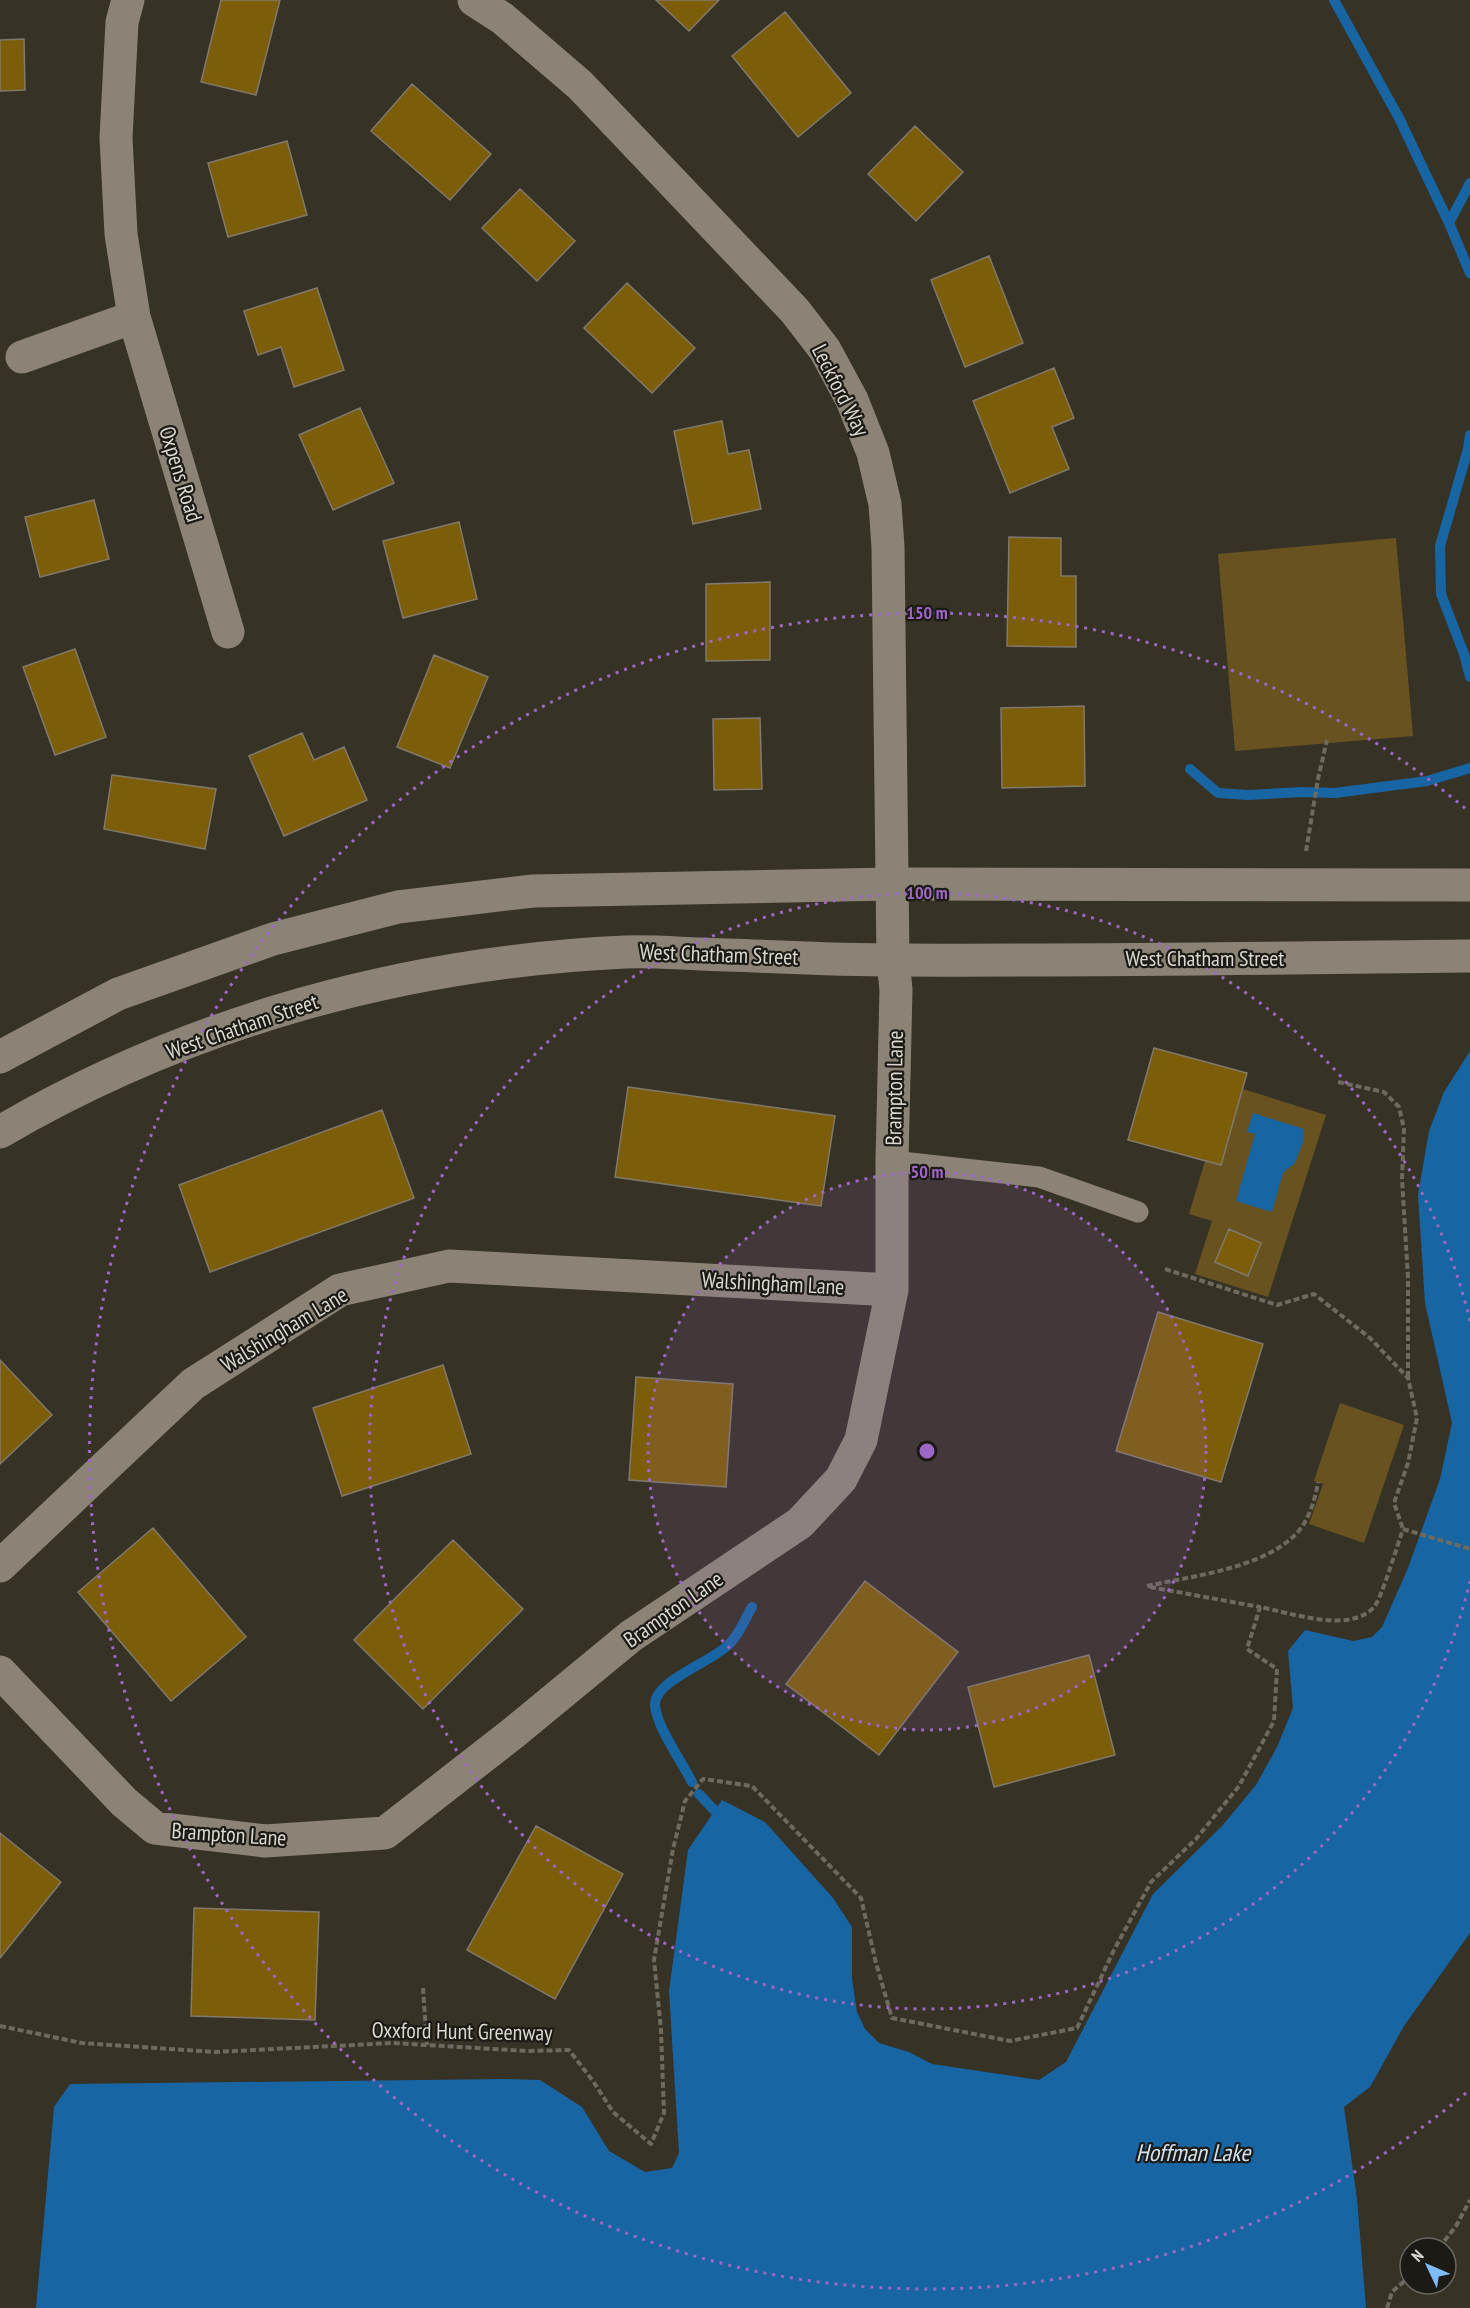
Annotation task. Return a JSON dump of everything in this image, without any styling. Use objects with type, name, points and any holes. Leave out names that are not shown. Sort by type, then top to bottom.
[{"type":"street","name":"Oxpens Road","points":[[128,0],[122,22],[116,138],[121,234],[134,316],[228,632]]},
{"type":"street","name":"Leckford Way","points":[[474,0],[501,18],[580,85],[736,248],[795,311],[825,350],[852,400],[873,453],[885,504],[888,548],[892,884]]},
{"type":"street","points":[[22,357],[134,316]]},
{"type":"street","points":[[0,1057],[118,994],[273,939],[398,907],[533,891],[892,884],[1470,885]]},
{"type":"street","name":"Brampton Lane","points":[[0,1672],[124,1802],[155,1828],[265,1841],[385,1833],[512,1734],[631,1636],[800,1522],[841,1479],[861,1440],[892,1290],[896,1001],[892,884]]},
{"type":"street","name":"West Chatham Street","points":[[0,1132],[58,1099],[118,1071],[190,1041],[257,1017],[374,985],[470,966],[629,951],[893,960],[1470,956]]},
{"type":"street","name":"Walshingham Lane","points":[[0,1566],[193,1384],[340,1290],[448,1266],[892,1290]]},
{"type":"lane","points":[[892,1161],[1040,1177],[1138,1212]]},
{"type":"path","points":[[1312,812],[1328,740]]},
{"type":"path","points":[[1318,1482],[1309,1514],[1294,1536],[1274,1550],[1238,1567],[1147,1586],[1343,1622],[1359,1618],[1376,1606],[1402,1529],[1394,1503],[1408,1463],[1417,1418],[1408,1378],[1408,1278],[1402,1179],[1404,1129],[1399,1107],[1384,1092],[1338,1082]]},
{"type":"path","points":[[1165,1269],[1277,1305],[1314,1294],[1370,1338],[1408,1378]]},
{"type":"path","points":[[1402,1529],[1470,1549]]},
{"type":"path","name":"Oxxford Hunt Greenway","points":[[0,2026],[82,2043],[215,2052],[393,2043],[527,2051],[569,2050],[613,2112],[651,2144],[664,2113],[661,2030],[654,1960],[673,1849],[685,1801],[703,1779],[752,1786],[861,1898],[892,2018],[1010,2042],[1077,2028],[1114,1950],[1151,1882],[1196,1839],[1239,1786],[1274,1721],[1277,1669],[1247,1649],[1260,1607]]},
{"type":"path","points":[[423,1988],[427,2045]]},
{"type":"path","points":[[1448,2236],[1470,2200]]},
{"type":"path","points":[[1387,2308],[1392,2292],[1398,2287]]},
{"type":"shaded area","points":[[1396,538],[1413,736],[1235,751],[1218,554]]},
{"type":"shaded area","points":[[1243,1089],[1326,1115],[1268,1297],[1195,1274],[1212,1221],[1189,1214],[1205,1161],[1221,1165]]},
{"type":"shaded area","points":[[1340,1403],[1404,1425],[1364,1543],[1309,1524],[1323,1484],[1314,1481]]},
{"type":"water","name":"Hoffman Lake","points":[[1470,1051],[1470,1933],[1404,2026],[1370,2087],[1344,2107],[1357,2199],[1366,2308],[36,2308],[54,2107],[70,2084],[540,2080],[582,2107],[609,2151],[645,2172],[672,2168],[679,2153],[669,1991],[688,1850],[722,1800],[765,1822],[833,1898],[852,1927],[852,1979],[857,2012],[865,2029],[879,2043],[909,2052],[932,2064],[1039,2080],[1066,2062],[1153,1894],[1222,1826],[1256,1785],[1277,1747],[1293,1708],[1288,1651],[1305,1630],[1353,1641],[1372,1637],[1382,1627],[1408,1568],[1440,1479],[1452,1423],[1425,1303],[1418,1195],[1429,1131],[1444,1092]]},
{"type":"water","points":[[1253,1113],[1304,1129],[1303,1142],[1295,1163],[1283,1173],[1272,1212],[1236,1201],[1255,1134],[1247,1132]]},
{"type":"building","points":[[221,0],[280,0],[256,95],[201,82]]},
{"type":"building","points":[[656,0],[719,0],[689,31]]},
{"type":"building","points":[[785,12],[851,93],[798,137],[732,56]]},
{"type":"building","points":[[24,39],[25,90],[0,91],[0,40]]},
{"type":"building","points":[[412,84],[491,154],[450,200],[371,131]]},
{"type":"building","points":[[915,126],[963,172],[916,221],[868,174]]},
{"type":"building","points":[[287,141],[307,215],[228,237],[208,163]]},
{"type":"building","points":[[520,189],[575,241],[537,281],[482,228]]},
{"type":"building","points":[[989,256],[1023,343],[965,367],[931,280]]},
{"type":"building","points":[[627,283],[695,348],[652,393],[584,328]]},
{"type":"building","points":[[317,288],[344,370],[294,387],[281,347],[258,355],[244,311]]},
{"type":"building","points":[[1054,368],[1074,418],[1052,427],[1069,469],[1010,493],[973,401]]},
{"type":"building","points":[[360,408],[394,483],[333,510],[299,435]]},
{"type":"building","points":[[722,421],[728,454],[749,450],[761,509],[693,524],[674,431]]},
{"type":"building","points":[[94,500],[109,559],[40,577],[25,517]]},
{"type":"building","points":[[459,522],[477,599],[403,618],[383,541]]},
{"type":"building","points":[[1009,537],[1061,538],[1061,576],[1076,576],[1076,647],[1007,646]]},
{"type":"building","points":[[770,582],[770,660],[706,661],[706,584]]},
{"type":"building","points":[[75,649],[106,737],[55,755],[23,667]]},
{"type":"building","points":[[434,655],[488,677],[450,768],[397,747]]},
{"type":"building","points":[[1084,706],[1085,786],[1002,788],[1001,708]]},
{"type":"building","points":[[760,718],[762,789],[714,790],[713,719]]},
{"type":"building","points":[[302,733],[314,760],[344,747],[367,800],[284,836],[249,756]]},
{"type":"building","points":[[112,775],[216,789],[205,849],[104,829]]},
{"type":"building","points":[[1154,1048],[1247,1073],[1221,1165],[1128,1140]]},
{"type":"building","points":[[628,1087],[835,1116],[821,1206],[615,1177]]},
{"type":"building","points":[[382,1110],[414,1198],[210,1272],[179,1185]]},
{"type":"building","points":[[1229,1229],[1261,1243],[1248,1276],[1215,1262]]},
{"type":"building","points":[[1158,1312],[1263,1344],[1221,1482],[1116,1451]]},
{"type":"building","points":[[0,1360],[52,1415],[0,1464]]},
{"type":"building","points":[[443,1365],[471,1454],[342,1496],[313,1408]]},
{"type":"building","points":[[636,1377],[733,1384],[726,1487],[629,1480]]},
{"type":"building","points":[[153,1528],[246,1637],[171,1701],[78,1592]]},
{"type":"building","points":[[453,1540],[523,1609],[423,1709],[354,1640]]},
{"type":"building","points":[[865,1581],[958,1652],[879,1755],[786,1684]]},
{"type":"building","points":[[1089,1655],[1115,1755],[994,1787],[968,1687]]},
{"type":"building","points":[[536,1826],[623,1874],[555,1999],[467,1950]]},
{"type":"building","points":[[0,1833],[61,1882],[0,1958]]},
{"type":"building","points":[[194,1908],[319,1912],[315,2020],[191,2016]]},
{"type":"waterway","points":[[1334,0],[1399,118],[1470,273]]},
{"type":"waterway","points":[[1449,223],[1470,183]]},
{"type":"waterway","points":[[1470,435],[1440,546],[1441,594],[1464,654],[1470,677]]},
{"type":"waterway","points":[[1190,769],[1218,793],[1248,795],[1335,793],[1427,781],[1470,768]]},
{"type":"waterway","points":[[692,1782],[660,1724],[655,1706],[657,1697],[672,1681],[727,1646],[738,1633],[752,1607]]},
{"type":"waterway","points":[[699,1794],[714,1810]]}]
